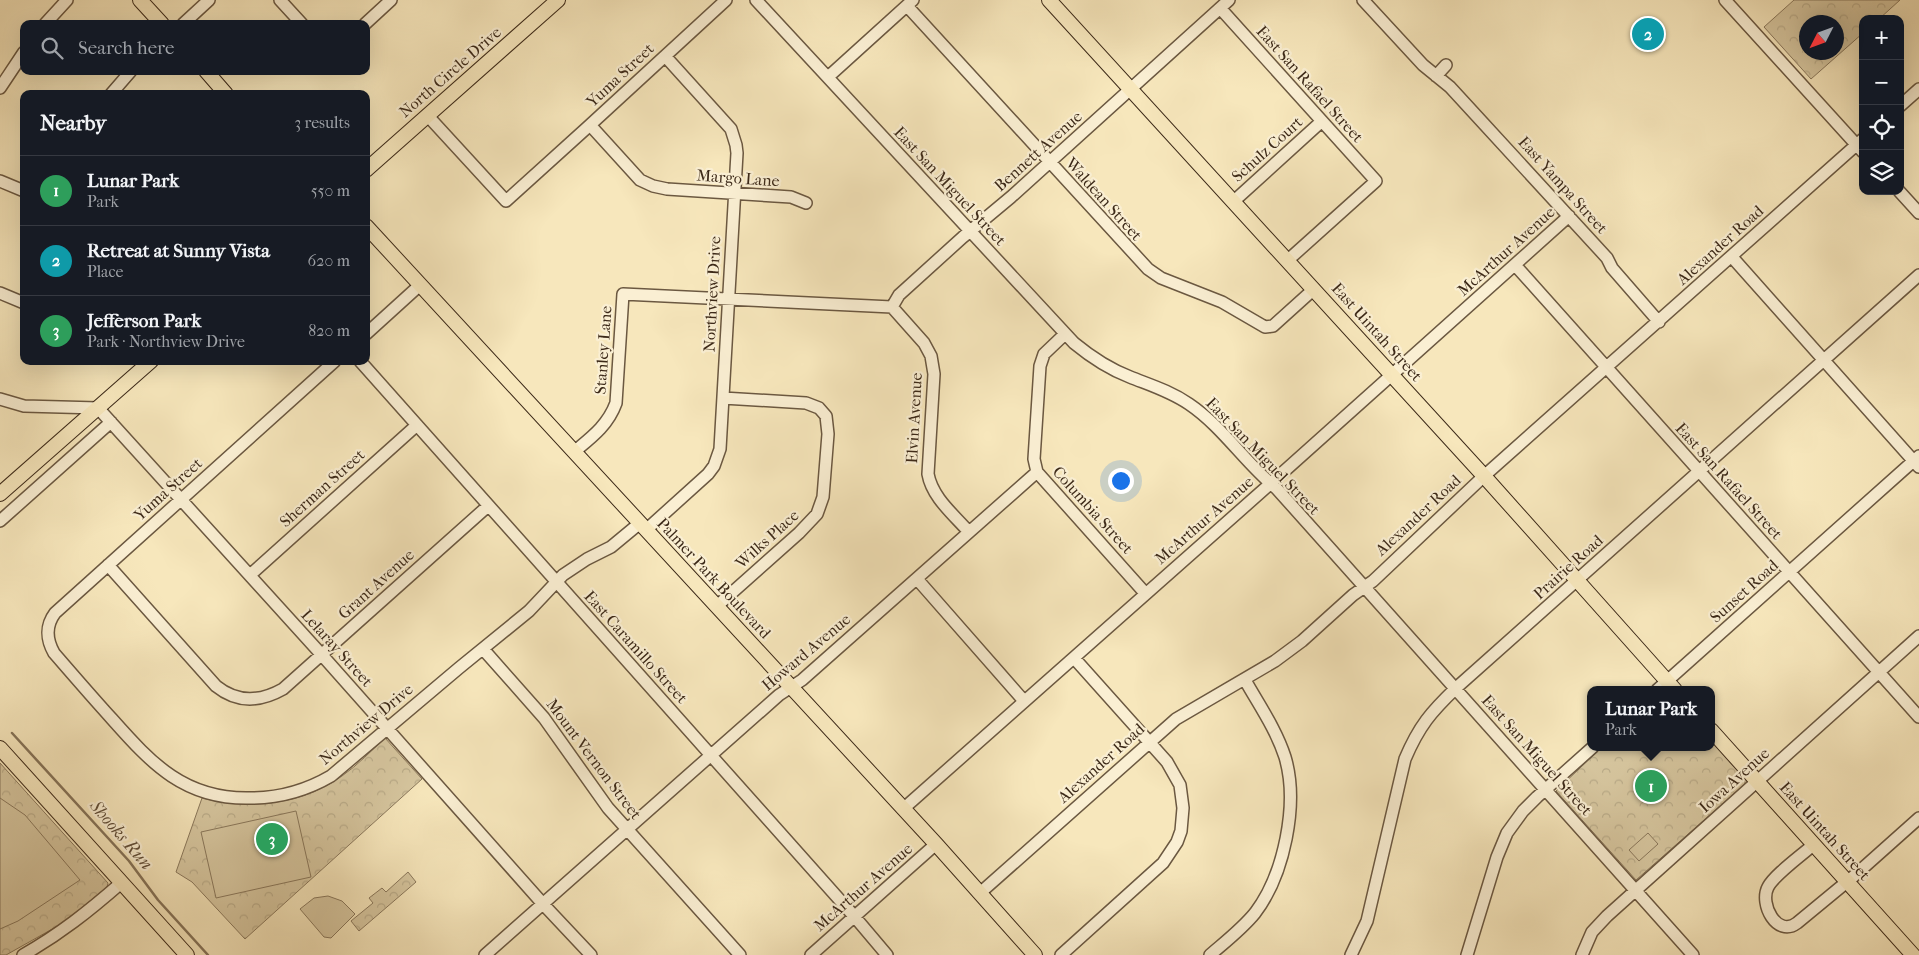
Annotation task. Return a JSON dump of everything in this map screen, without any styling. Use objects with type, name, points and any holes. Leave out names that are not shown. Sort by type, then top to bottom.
[{"type":"main road","points":[[140,0],[158,20]]},
{"type":"main road","name":"North Circle Drive","points":[[370,166],[558,0]]},
{"type":"main road","name":"East Uintah Street","points":[[1049,0],[1578,580],[1665,686]]},
{"type":"main road","points":[[209,75],[223,90]]},
{"type":"main road","name":"Palmer Park Boulevard","points":[[370,230],[903,808],[1035,955]]},
{"type":"main road","points":[[0,494],[145,365]]},
{"type":"main road","name":"East Uintah Street","points":[[1715,735],[1912,955]]},
{"type":"main road","points":[[0,748],[187,955]]},
{"type":"street","points":[[49,20],[67,0]]},
{"type":"street","points":[[187,20],[209,0]]},
{"type":"street","points":[[280,0],[298,20]]},
{"type":"street","points":[[369,20],[391,0]]},
{"type":"street","name":"Yuma Street","points":[[667,189],[652,186],[640,180],[590,125],[726,0]]},
{"type":"street","name":"East San Miguel Street","points":[[756,0],[1065,334],[1091,357],[1110,368],[1167,391],[1198,410],[1277,489],[1693,955]]},
{"type":"street","name":"East Yampa Street","points":[[1363,0],[1423,65],[1450,87],[1569,216],[1659,322]]},
{"type":"street","points":[[1725,0],[1859,143]]},
{"type":"street","points":[[828,77],[910,3]]},
{"type":"street","name":"Waldean Street","points":[[910,3],[1049,163],[1148,269],[1161,278],[1222,302],[1265,328],[1273,326],[1314,289]]},
{"type":"street","name":"Bennett Avenue","points":[[892,307],[899,295],[1225,4]]},
{"type":"street","name":"East San Rafael Street","points":[[1225,4],[1322,121],[1376,181],[1288,260]]},
{"type":"street","name":"Northview Drive","points":[[54,653],[152,763],[175,780],[200,792],[230,798],[280,795],[307,788],[341,769],[386,729],[529,611],[563,575],[643,526],[701,481],[714,466],[720,449],[736,145],[731,129],[665,56]]},
{"type":"street","points":[[0,88],[20,58]]},
{"type":"street","points":[[1436,76],[1446,65]]},
{"type":"street","points":[[114,90],[128,75]]},
{"type":"street","points":[[1901,105],[1919,89]]},
{"type":"street","points":[[427,115],[506,201],[590,125]]},
{"type":"street","name":"Schulz Court","points":[[1234,201],[1322,121]]},
{"type":"street","name":"Alexander Road","points":[[980,893],[1176,719],[1275,661],[1302,641],[1364,587],[1484,476],[1732,256],[1859,147]]},
{"type":"street","points":[[0,181],[20,189]]},
{"type":"street","name":"Margo Lane","points":[[667,189],[791,197],[806,203]]},
{"type":"street","points":[[1903,195],[1919,213]]},
{"type":"street","name":"McArthur Avenue","points":[[903,808],[1270,484],[1569,216]]},
{"type":"street","points":[[1732,256],[1917,461]]},
{"type":"street","name":"East San Rafael Street","points":[[1515,266],[1919,717]]},
{"type":"street","name":"Prairie Road","points":[[1351,955],[1367,921],[1405,759],[1415,736],[1428,716],[1456,688],[1919,275]]},
{"type":"street","points":[[370,330],[420,285]]},
{"type":"street","points":[[0,293],[20,301]]},
{"type":"street","name":"Stanley Lane","points":[[575,452],[604,426],[610,418],[616,403],[623,294],[728,299]]},
{"type":"street","points":[[728,299],[892,307]]},
{"type":"street","name":"Elvin Avenue","points":[[892,307],[924,343],[931,356],[934,374],[929,482],[935,493],[968,531]]},
{"type":"street","points":[[1037,472],[1034,459],[1040,366],[1044,354],[1065,334]]},
{"type":"street","name":"Yuma Street","points":[[54,653],[47,637],[50,620],[55,613],[332,365]]},
{"type":"street","name":"East Caramillo Street","points":[[364,365],[887,955]]},
{"type":"street","name":"Wilks Place","points":[[717,606],[817,514],[823,497],[828,434],[826,416],[813,404],[723,398]]},
{"type":"street","points":[[0,399],[24,406],[98,408]]},
{"type":"street","name":"Lelaray Street","points":[[98,408],[182,499],[543,904],[591,955]]},
{"type":"street","points":[[0,520],[111,422]]},
{"type":"street","name":"Sherman Street","points":[[250,575],[417,425]]},
{"type":"street","name":"Sunset Road","points":[[1667,686],[1789,572],[1917,461]]},
{"type":"street","name":"Howard Avenue","points":[[485,955],[711,755],[790,687],[802,680],[917,579],[968,531],[1037,472]]},
{"type":"street","name":"Columbia Street","points":[[1037,472],[1145,593]]},
{"type":"street","name":"Grant Avenue","points":[[108,565],[216,686],[234,697],[245,700],[254,699],[274,694],[283,688],[488,506]]},
{"type":"street","points":[[917,579],[1024,701]]},
{"type":"street","name":"Iowa Avenue","points":[[1582,955],[1586,943],[1598,924],[1919,636]]},
{"type":"street","name":"Mount Vernon Street","points":[[483,649],[544,718],[608,808],[740,955]]},
{"type":"street","points":[[1061,955],[1156,870],[1171,853],[1181,831],[1183,808],[1180,785],[1167,762],[1074,658]]},
{"type":"street","points":[[1210,955],[1247,922],[1262,903],[1280,859],[1290,809],[1289,774],[1279,742],[1244,680]]},
{"type":"street","points":[[1467,955],[1502,843],[1523,812],[1589,751]]},
{"type":"street","points":[[1813,845],[1768,887],[1764,898],[1765,905],[1772,919],[1782,926],[1792,926],[1919,818]]},
{"type":"street","name":"McArthur Avenue","points":[[811,955],[936,844]]},
{"type":"street","points":[[23,955],[53,938],[77,921],[121,882]]},
{"type":"green space","points":[[1794,0],[1900,0],[1883,15],[1859,15],[1859,37],[1844,50],[1844,15],[1799,15],[1799,60],[1832,60],[1811,79],[1764,27]]},
{"type":"green space","points":[[385,738],[422,779],[245,939],[192,882],[176,872],[202,798],[238,804],[256,804],[292,799],[326,786],[348,772]]},
{"type":"green space","points":[[1715,743],[1745,777],[1745,784],[1636,880],[1556,791],[1598,751],[1715,751]]},
{"type":"green space","points":[[0,763],[108,883],[107,887],[63,923],[6,955],[0,955]]},
{"type":"green space","points":[[0,798],[25,815],[80,880],[18,921],[0,929]]},
{"type":"green space","points":[[296,811],[311,877],[216,898],[201,832]]},
{"type":"green space","points":[[1648,833],[1658,844],[1639,861],[1629,850]]},
{"type":"green space","points":[[408,872],[416,882],[359,931],[351,921],[373,903],[369,898],[382,888],[386,892]]},
{"type":"green space","points":[[328,896],[342,901],[355,914],[331,938],[324,937],[300,909],[314,898]]},
{"type":"waterway","name":"Shooks Run","points":[[12,733],[129,861],[158,900],[208,955]]},
{"type":"place","name":"Retreat at Sunny Vista","points":[[1648,34]]},
{"type":"place","name":"Lunar Park","points":[[1651,786]]},
{"type":"place","name":"Jefferson Park","points":[[272,839]]}]
